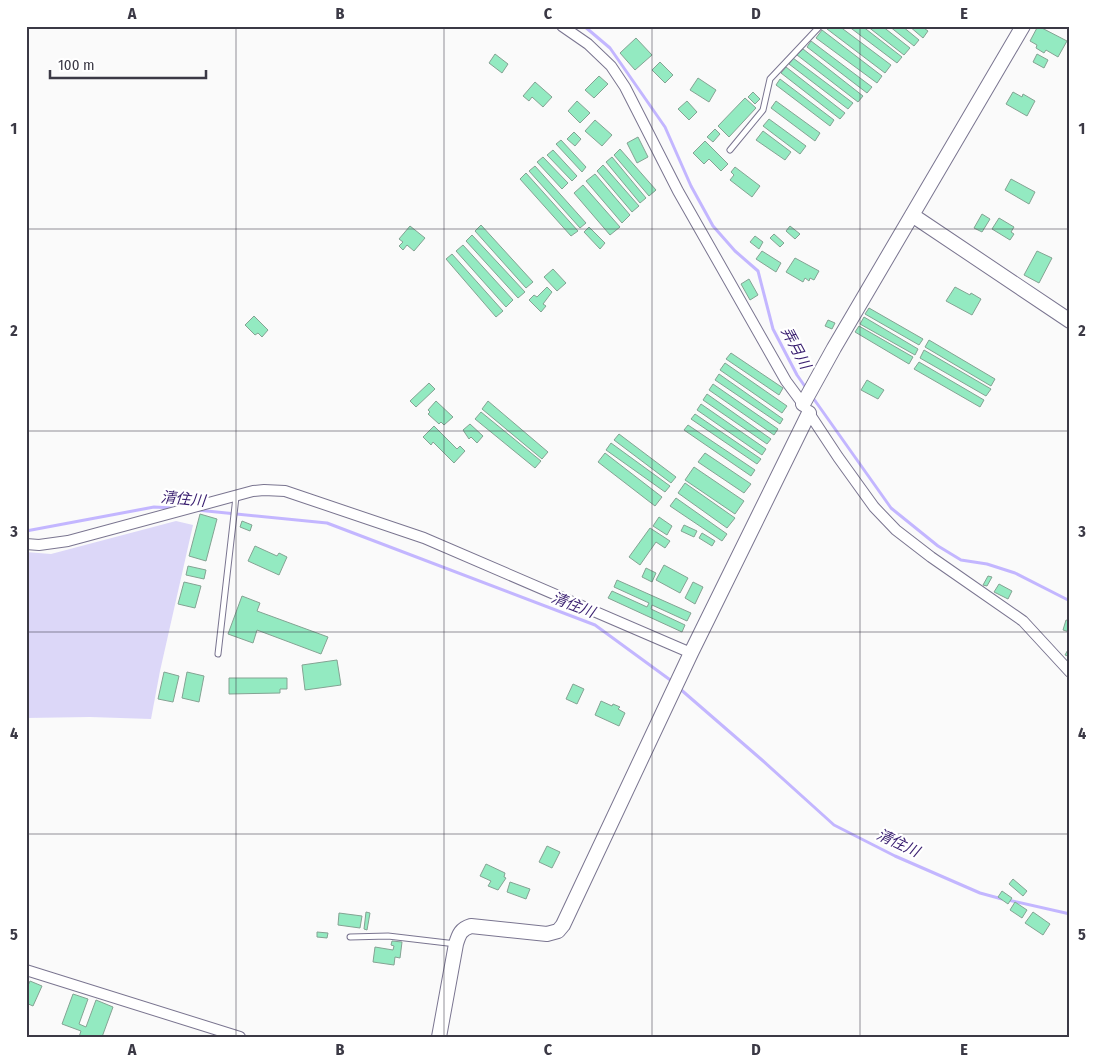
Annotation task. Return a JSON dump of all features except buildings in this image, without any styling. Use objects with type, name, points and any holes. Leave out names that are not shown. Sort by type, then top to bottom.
[{"type":"street","points":[[562,26],[588,44],[611,66],[625,86],[678,191],[786,381],[874,508],[896,530],[931,557],[1023,621],[1070,672]]},
{"type":"street","points":[[439,1037],[456,944],[459,934],[464,928],[471,926],[547,934],[558,931],[563,925],[834,348],[1023,26]]},
{"type":"street","points":[[912,216],[1070,321]]},
{"type":"street","points":[[26,544],[68,541],[253,491],[285,491],[415,535],[690,653]]},
{"type":"street","points":[[26,970],[240,1037]]},
{"type":"lane","points":[[730,150],[763,110],[770,79],[820,26]]},
{"type":"lane","points":[[218,654],[236,497]]},
{"type":"lane","points":[[350,937],[388,936],[456,944]]},
{"type":"shaded area","points":[[176,521],[193,525],[151,719],[90,717],[26,718],[26,552],[51,554]]},
{"type":"waterway","name":"弄月川","points":[[584,26],[610,48],[665,127],[691,186],[713,226],[735,251],[758,271],[773,329],[797,375],[806,388]]},
{"type":"waterway","name":"弄月川","points":[[811,395],[891,508],[938,546],[961,560],[987,564],[1015,573],[1070,601]]},
{"type":"waterway","name":"清住川","points":[[26,531],[154,507],[173,508]]},
{"type":"waterway","name":"清住川","points":[[197,510],[327,523],[595,625],[673,682]]},
{"type":"waterway","name":"清住川","points":[[679,688],[834,825],[895,856],[980,893],[1002,899]]},
{"type":"waterway","name":"清住川","points":[[1008,900],[1070,914]]}]
